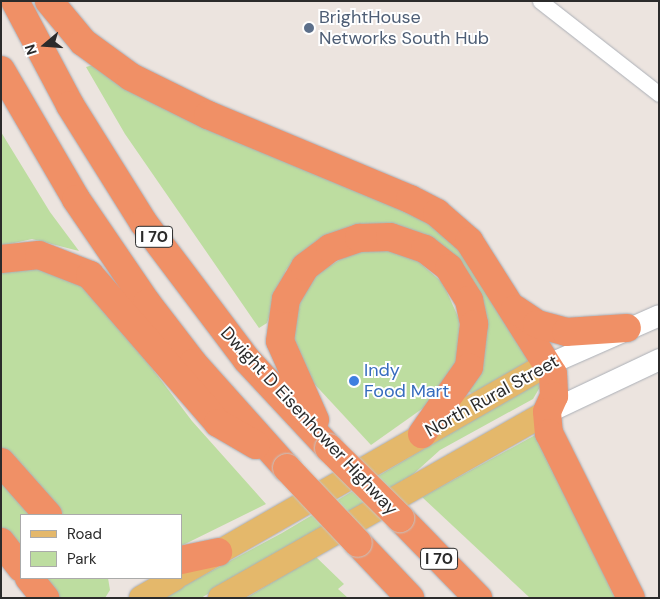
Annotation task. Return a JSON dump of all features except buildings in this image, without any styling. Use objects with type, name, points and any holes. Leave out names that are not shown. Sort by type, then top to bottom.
[{"type":"highway","name":"Dwight D Eisenhower Highway","points":[[15,1],[70,105],[143,222],[247,360],[330,448],[478,598]]},
{"type":"highway","points":[[49,1],[83,42],[139,82],[437,213],[479,252],[548,364],[555,384],[547,412],[549,433],[631,598]]},
{"type":"highway","name":"I 70","points":[[1,70],[76,199],[147,303],[192,363],[281,462],[359,530],[410,598]]},
{"type":"highway","points":[[330,448],[284,358],[280,323],[292,287],[305,267],[330,248],[365,237],[402,240],[430,252],[455,276],[470,306],[474,343],[468,367],[422,434]]},
{"type":"highway","points":[[1,259],[39,255],[90,275],[218,423],[281,462]]},
{"type":"highway","points":[[515,309],[537,324],[566,332],[627,328]]},
{"type":"highway","points":[[1,462],[47,514]]},
{"type":"highway","points":[[182,560],[218,552]]},
{"type":"highway","points":[[22,579],[31,598]]},
{"type":"highway","points":[[30,579],[45,598]]},
{"type":"main road","name":"North Rural Street","points":[[182,573],[422,434],[548,364],[659,315]]},
{"type":"main road","points":[[220,598],[359,530],[547,412],[659,360]]},
{"type":"main road","points":[[141,598],[173,579]]},
{"type":"street","points":[[540,1],[659,94]]},
{"type":"green space","points":[[93,65],[446,231],[533,358],[500,380],[472,393],[465,391],[477,359],[440,250],[316,241],[286,270],[267,323],[259,328],[125,134],[86,67]]},
{"type":"green space","points":[[1,132],[50,212],[79,251],[32,239],[1,246]]},
{"type":"green space","points":[[379,248],[412,256],[443,283],[459,319],[461,344],[459,361],[436,399],[371,445],[307,376],[295,349],[292,326],[301,295],[318,273],[349,254]]},
{"type":"green space","points":[[42,266],[92,289],[192,421],[266,504],[182,546],[182,514],[58,514],[1,450],[1,271]]},
{"type":"green space","points":[[538,381],[540,387],[533,399],[440,450],[409,478],[201,598],[161,598],[282,533]]},
{"type":"green space","points":[[537,434],[615,598],[530,598],[422,497]]},
{"type":"green space","points":[[1,482],[31,514],[20,514],[20,555],[1,530]]},
{"type":"green space","points":[[315,556],[344,584],[338,589],[348,598],[246,598]]},
{"type":"green space","points":[[38,579],[108,579],[110,590],[105,598],[53,598]]},
{"type":"place","name":"BrightHouse Networks South Hub","points":[[309,28]]},
{"type":"place","name":"Indy Food Mart","points":[[354,381]]}]
